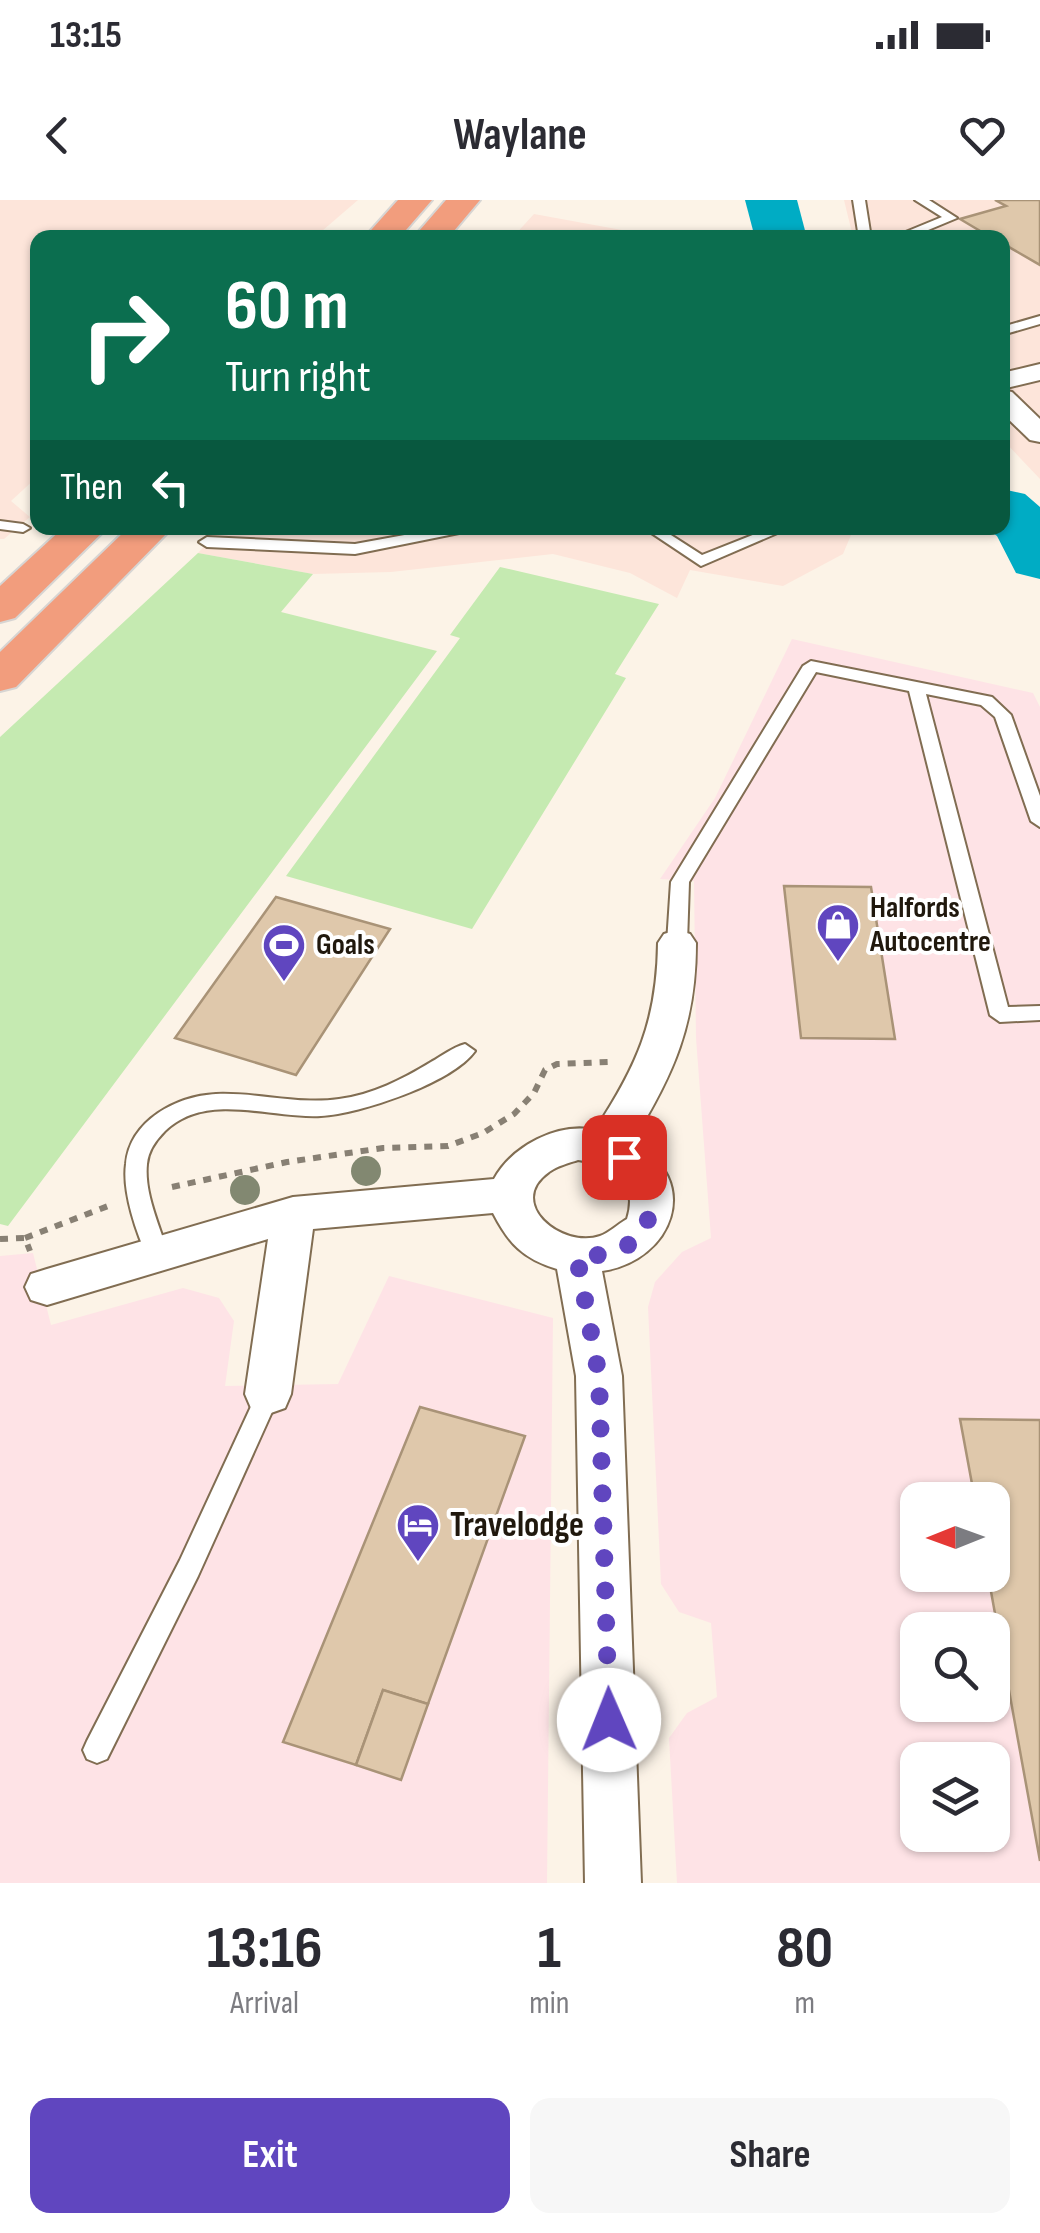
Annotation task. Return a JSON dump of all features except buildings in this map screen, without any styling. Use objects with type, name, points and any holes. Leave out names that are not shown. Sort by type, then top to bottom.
[{"type":"highway","points":[[388,230],[416,200]]},
{"type":"highway","points":[[437,230],[464,200]]},
{"type":"highway","points":[[0,609],[79,535]]},
{"type":"highway","points":[[0,677],[144,535]]},
{"type":"street","points":[[1010,379],[1040,372]]},
{"type":"street","points":[[1010,406],[1040,434]]},
{"type":"street","points":[[607,1147],[658,1065],[678,990],[677,943]]},
{"type":"street","points":[[576,1143],[607,1147],[641,1168],[654,1198],[646,1228],[617,1251],[577,1257],[550,1251],[528,1237],[514,1217],[510,1195],[520,1170],[544,1151],[576,1143]]},
{"type":"street","points":[[47,1287],[293,1214],[510,1195]]},
{"type":"street","points":[[268,1394],[293,1214]]},
{"type":"street","points":[[577,1257],[599,1376],[614,1883]]},
{"type":"lane","points":[[859,200],[864,230]]},
{"type":"lane","points":[[919,230],[951,218],[920,200]]},
{"type":"lane","points":[[1010,329],[1040,320]]},
{"type":"lane","points":[[0,525],[24,528]]},
{"type":"lane","points":[[206,542],[355,549],[428,535]]},
{"type":"lane","points":[[660,535],[702,561],[765,535]]},
{"type":"lane","points":[[677,943],[680,882],[811,666],[986,701],[1003,715],[1040,822]]},
{"type":"lane","points":[[916,687],[1000,1015],[1040,1013]]},
{"type":"lane","points":[[157,1254],[135,1168],[140,1146],[162,1118],[182,1105],[203,1100],[300,1110],[338,1107],[404,1086],[465,1051]]},
{"type":"lane","points":[[97,1750],[189,1568],[268,1394]]},
{"type":"path","points":[[25,1238],[142,1194],[287,1162],[382,1148],[448,1146],[483,1133],[514,1114],[534,1093],[546,1070],[557,1064],[582,1060],[658,1065]]},
{"type":"shaded area","points":[[0,200],[358,200],[323,230],[30,230],[30,483],[11,501],[30,517],[0,539]]},
{"type":"shaded area","points":[[844,200],[1040,200],[1040,479],[1010,447],[1010,230],[851,230]]},
{"type":"shaded area","points":[[534,214],[622,230],[519,230]]},
{"type":"shaded area","points":[[214,535],[851,535],[843,554],[783,586],[690,570],[677,598],[630,573],[553,554],[391,572],[313,574],[198,553]]},
{"type":"shaded area","points":[[792,639],[1033,693],[1040,707],[1040,1883],[677,1883],[669,1738],[687,1713],[717,1697],[711,1623],[679,1612],[661,1584],[648,1307],[655,1282],[682,1252],[711,1238],[696,1038],[694,881],[660,879],[715,798]]},
{"type":"shaded area","points":[[33,1253],[51,1325],[183,1288],[219,1298],[234,1321],[225,1386],[338,1384],[389,1276],[553,1318],[547,1883],[0,1883],[0,1256]]},
{"type":"green space","points":[[198,553],[313,574],[281,612],[437,651],[8,1226],[0,1224],[0,737]]},
{"type":"green space","points":[[500,567],[659,604],[615,674],[626,678],[472,929],[286,876],[460,638],[450,635]]},
{"type":"waterway","points":[[771,200],[779,230]]},
{"type":"waterway","points":[[1010,515],[1025,527],[1040,559]]},
{"type":"place","name":"Halfords Autocentre","points":[[838,963]]},
{"type":"place","name":"Goals","points":[[284,983]]},
{"type":"place","name":"Travelodge","points":[[418,1563]]},
{"type":"route","points":[[609,1720],[599,1376],[577,1257],[617,1251],[646,1228],[654,1198],[641,1168],[624,1157]]}]
